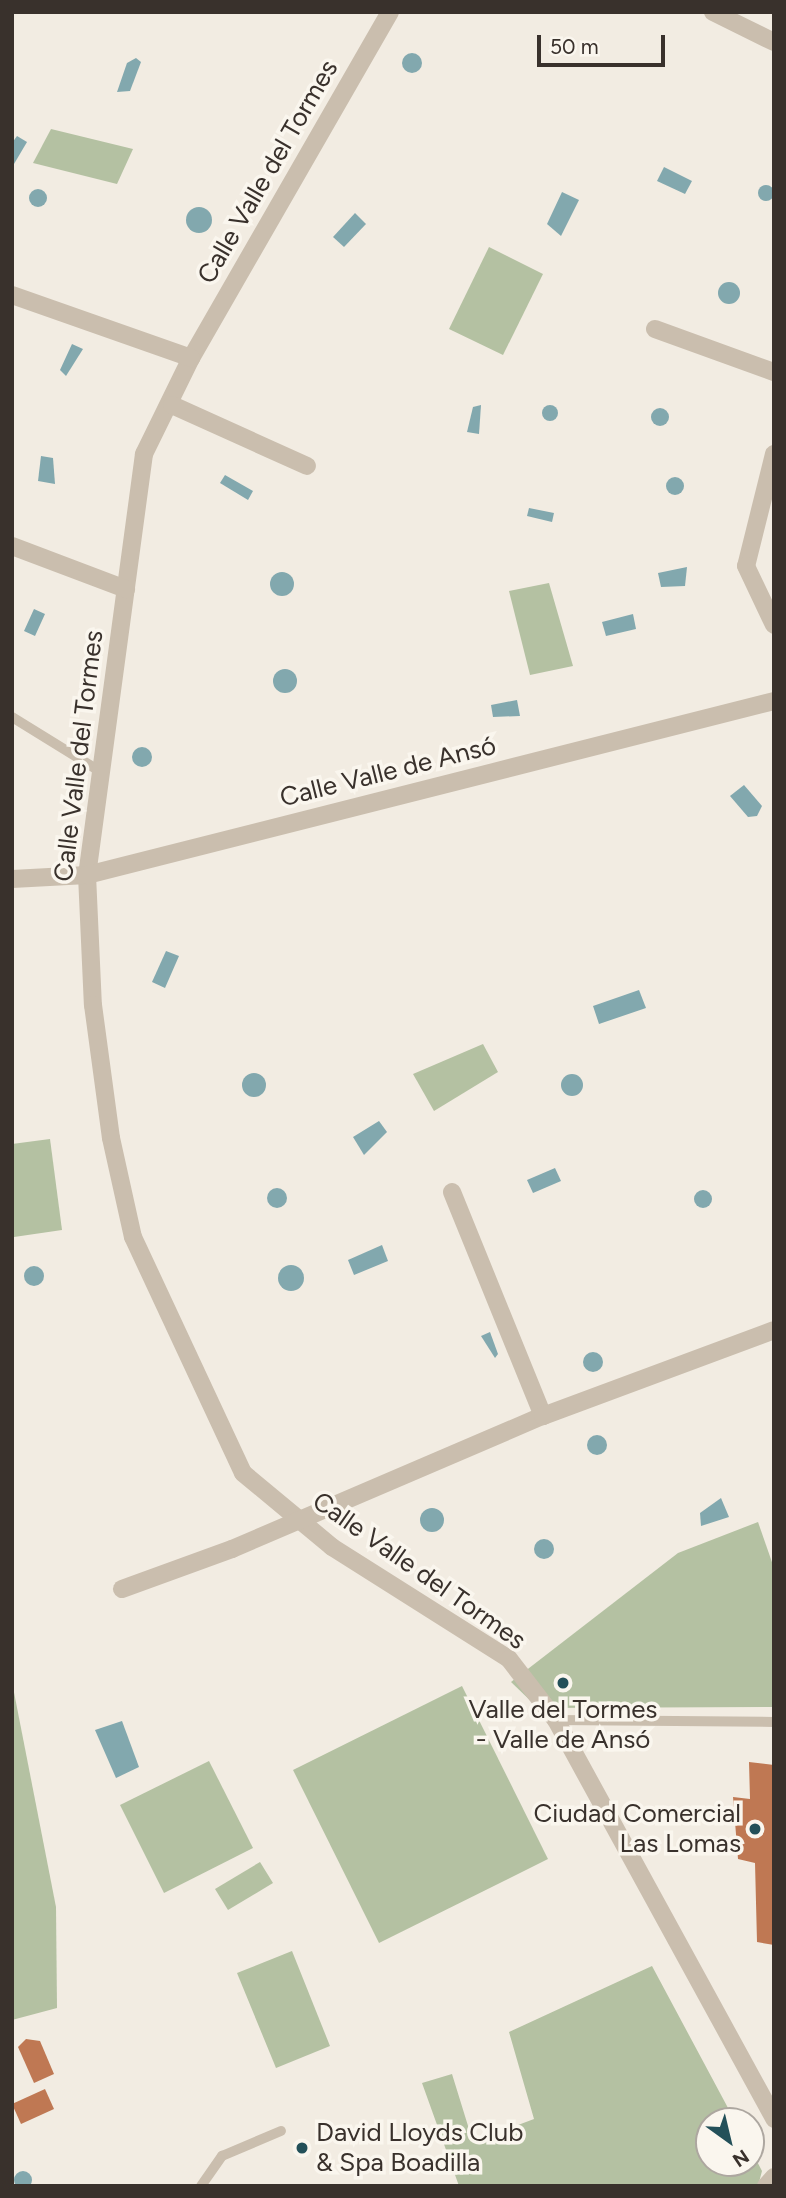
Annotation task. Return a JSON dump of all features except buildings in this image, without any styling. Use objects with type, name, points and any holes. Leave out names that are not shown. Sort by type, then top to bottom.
[{"type":"street","name":"Calle Valle del Tormes","points":[[390,12],[191,358],[172,405],[144,454],[104,773],[87,875],[93,1005],[133,1237],[243,1473],[294,1518],[394,1590],[509,1659],[556,1720],[774,2119]]},
{"type":"street","points":[[713,12],[774,42]]},
{"type":"street","points":[[12,295],[191,358]]},
{"type":"street","points":[[656,329],[774,372]]},
{"type":"street","points":[[172,405],[307,466]]},
{"type":"street","points":[[774,454],[747,566],[774,625]]},
{"type":"street","points":[[12,546],[126,589]]},
{"type":"street","name":"Calle Valle de Ansó","points":[[12,879],[87,875],[774,701]]},
{"type":"street","points":[[452,1192],[543,1416]]},
{"type":"street","points":[[122,1589],[232,1549],[294,1518],[543,1416],[774,1330]]},
{"type":"street","points":[[766,2186],[774,2177]]},
{"type":"lane","points":[[12,717],[104,773]]},
{"type":"lane","points":[[556,1720],[774,1722]]},
{"type":"lane","points":[[201,2186],[222,2156],[281,2131]]},
{"type":"green space","points":[[51,129],[133,149],[117,184],[33,163]]},
{"type":"green space","points":[[489,247],[543,274],[503,355],[449,329]]},
{"type":"green space","points":[[549,583],[573,666],[530,675],[509,591]]},
{"type":"green space","points":[[483,1044],[498,1072],[434,1111],[413,1074]]},
{"type":"green space","points":[[50,1139],[62,1230],[14,1237],[12,1144]]},
{"type":"green space","points":[[758,1522],[774,1568],[774,1707],[538,1708],[511,1682],[678,1553]]},
{"type":"green space","points":[[12,1682],[56,1907],[57,2008],[12,2020]]},
{"type":"green space","points":[[462,1686],[548,1859],[379,1943],[293,1770]]},
{"type":"green space","points":[[209,1761],[253,1848],[164,1893],[120,1805]]},
{"type":"green space","points":[[260,1862],[273,1883],[228,1910],[215,1889]]},
{"type":"green space","points":[[292,1951],[330,2046],[276,2068],[237,1973]]},
{"type":"green space","points":[[652,1966],[728,2107],[695,2107],[695,2177],[760,2177],[758,2186],[459,2186],[422,2083],[452,2074],[473,2142],[534,2119],[509,2032]]},
{"type":"water","points":[[408,53],[416,53],[422,63],[416,73],[408,73],[402,67],[402,59]]},
{"type":"water","points":[[136,58],[141,62],[130,91],[117,92],[127,63]]},
{"type":"water","points":[[17,136],[27,142],[14,164],[12,143]]},
{"type":"water","points":[[664,167],[692,181],[685,194],[657,181]]},
{"type":"water","points":[[763,185],[769,185],[774,193],[772,199],[763,201],[758,196],[758,190]]},
{"type":"water","points":[[34,189],[42,189],[47,198],[45,205],[34,207],[29,202],[29,194]]},
{"type":"water","points":[[562,192],[579,200],[561,236],[547,224]]},
{"type":"water","points":[[199,207],[208,211],[212,220],[208,229],[199,233],[190,229],[186,220],[190,211]]},
{"type":"water","points":[[355,213],[366,224],[344,247],[333,237]]},
{"type":"water","points":[[729,282],[737,285],[740,293],[737,301],[729,304],[721,301],[718,293],[721,285]]},
{"type":"water","points":[[72,344],[83,349],[66,376],[60,370]]},
{"type":"water","points":[[481,405],[479,434],[467,432],[473,407]]},
{"type":"water","points":[[547,405],[553,405],[558,413],[556,419],[547,421],[542,416],[542,410]]},
{"type":"water","points":[[656,408],[664,408],[669,417],[667,424],[656,426],[651,421],[651,413]]},
{"type":"water","points":[[41,456],[53,458],[55,484],[38,481]]},
{"type":"water","points":[[225,475],[253,491],[248,500],[220,483]]},
{"type":"water","points":[[675,477],[681,480],[684,486],[681,492],[675,495],[669,492],[666,486],[669,480]]},
{"type":"water","points":[[529,508],[554,513],[552,522],[527,516]]},
{"type":"water","points":[[687,567],[685,586],[661,587],[658,573]]},
{"type":"water","points":[[282,572],[291,575],[294,584],[291,593],[282,596],[273,593],[270,584],[273,575]]},
{"type":"water","points":[[34,609],[45,614],[35,636],[24,631]]},
{"type":"water","points":[[633,614],[636,629],[606,636],[602,622]]},
{"type":"water","points":[[285,669],[296,676],[297,681],[290,692],[285,693],[274,686],[273,681],[280,670]]},
{"type":"water","points":[[517,700],[520,716],[493,717],[491,705]]},
{"type":"water","points":[[138,747],[146,747],[152,757],[146,767],[138,767],[132,761],[132,753]]},
{"type":"water","points":[[744,785],[762,806],[757,816],[748,817],[730,796]]},
{"type":"water","points":[[166,951],[179,956],[165,988],[152,982]]},
{"type":"water","points":[[639,990],[646,1008],[599,1024],[593,1006]]},
{"type":"water","points":[[254,1073],[263,1076],[266,1085],[263,1094],[254,1097],[245,1094],[242,1085],[245,1076]]},
{"type":"water","points":[[568,1074],[576,1074],[583,1081],[583,1089],[576,1096],[568,1096],[561,1089],[561,1081]]},
{"type":"water","points":[[379,1121],[387,1132],[364,1155],[353,1137]]},
{"type":"water","points":[[555,1168],[561,1181],[533,1193],[527,1180]]},
{"type":"water","points":[[277,1188],[284,1191],[287,1198],[284,1205],[277,1208],[270,1205],[267,1198],[270,1191]]},
{"type":"water","points":[[703,1190],[709,1193],[712,1199],[709,1205],[703,1208],[697,1205],[694,1199],[697,1193]]},
{"type":"water","points":[[382,1245],[388,1261],[354,1275],[348,1260]]},
{"type":"water","points":[[291,1265],[300,1269],[304,1278],[300,1287],[291,1291],[282,1287],[278,1278],[282,1269]]},
{"type":"water","points":[[34,1266],[41,1269],[44,1276],[41,1283],[34,1286],[27,1283],[24,1276],[27,1269]]},
{"type":"water","points":[[490,1332],[498,1354],[495,1358],[481,1336]]},
{"type":"water","points":[[589,1352],[597,1352],[603,1362],[597,1372],[589,1372],[583,1366],[583,1358]]},
{"type":"water","points":[[597,1435],[604,1438],[607,1445],[604,1452],[597,1455],[590,1452],[587,1445],[590,1438]]},
{"type":"water","points":[[721,1498],[729,1517],[701,1526],[700,1513]]},
{"type":"water","points":[[432,1508],[440,1512],[444,1520],[440,1528],[432,1532],[424,1528],[420,1520],[424,1512]]},
{"type":"water","points":[[544,1539],[551,1542],[554,1549],[551,1556],[544,1559],[537,1556],[534,1549],[537,1542]]},
{"type":"water","points":[[122,1721],[139,1767],[116,1778],[95,1730]]},
{"type":"water","points":[[23,2171],[29,2174],[32,2180],[29,2186],[23,2189],[17,2186],[14,2180],[17,2174]]},
{"type":"place","name":"Valle del Tormes - Valle de Ansó","points":[[563,1683]]},
{"type":"place","name":"Ciudad Comercial Las Lomas","points":[[755,1829]]},
{"type":"place","name":"David Lloyds Club & Spa Boadilla","points":[[302,2148]]}]
